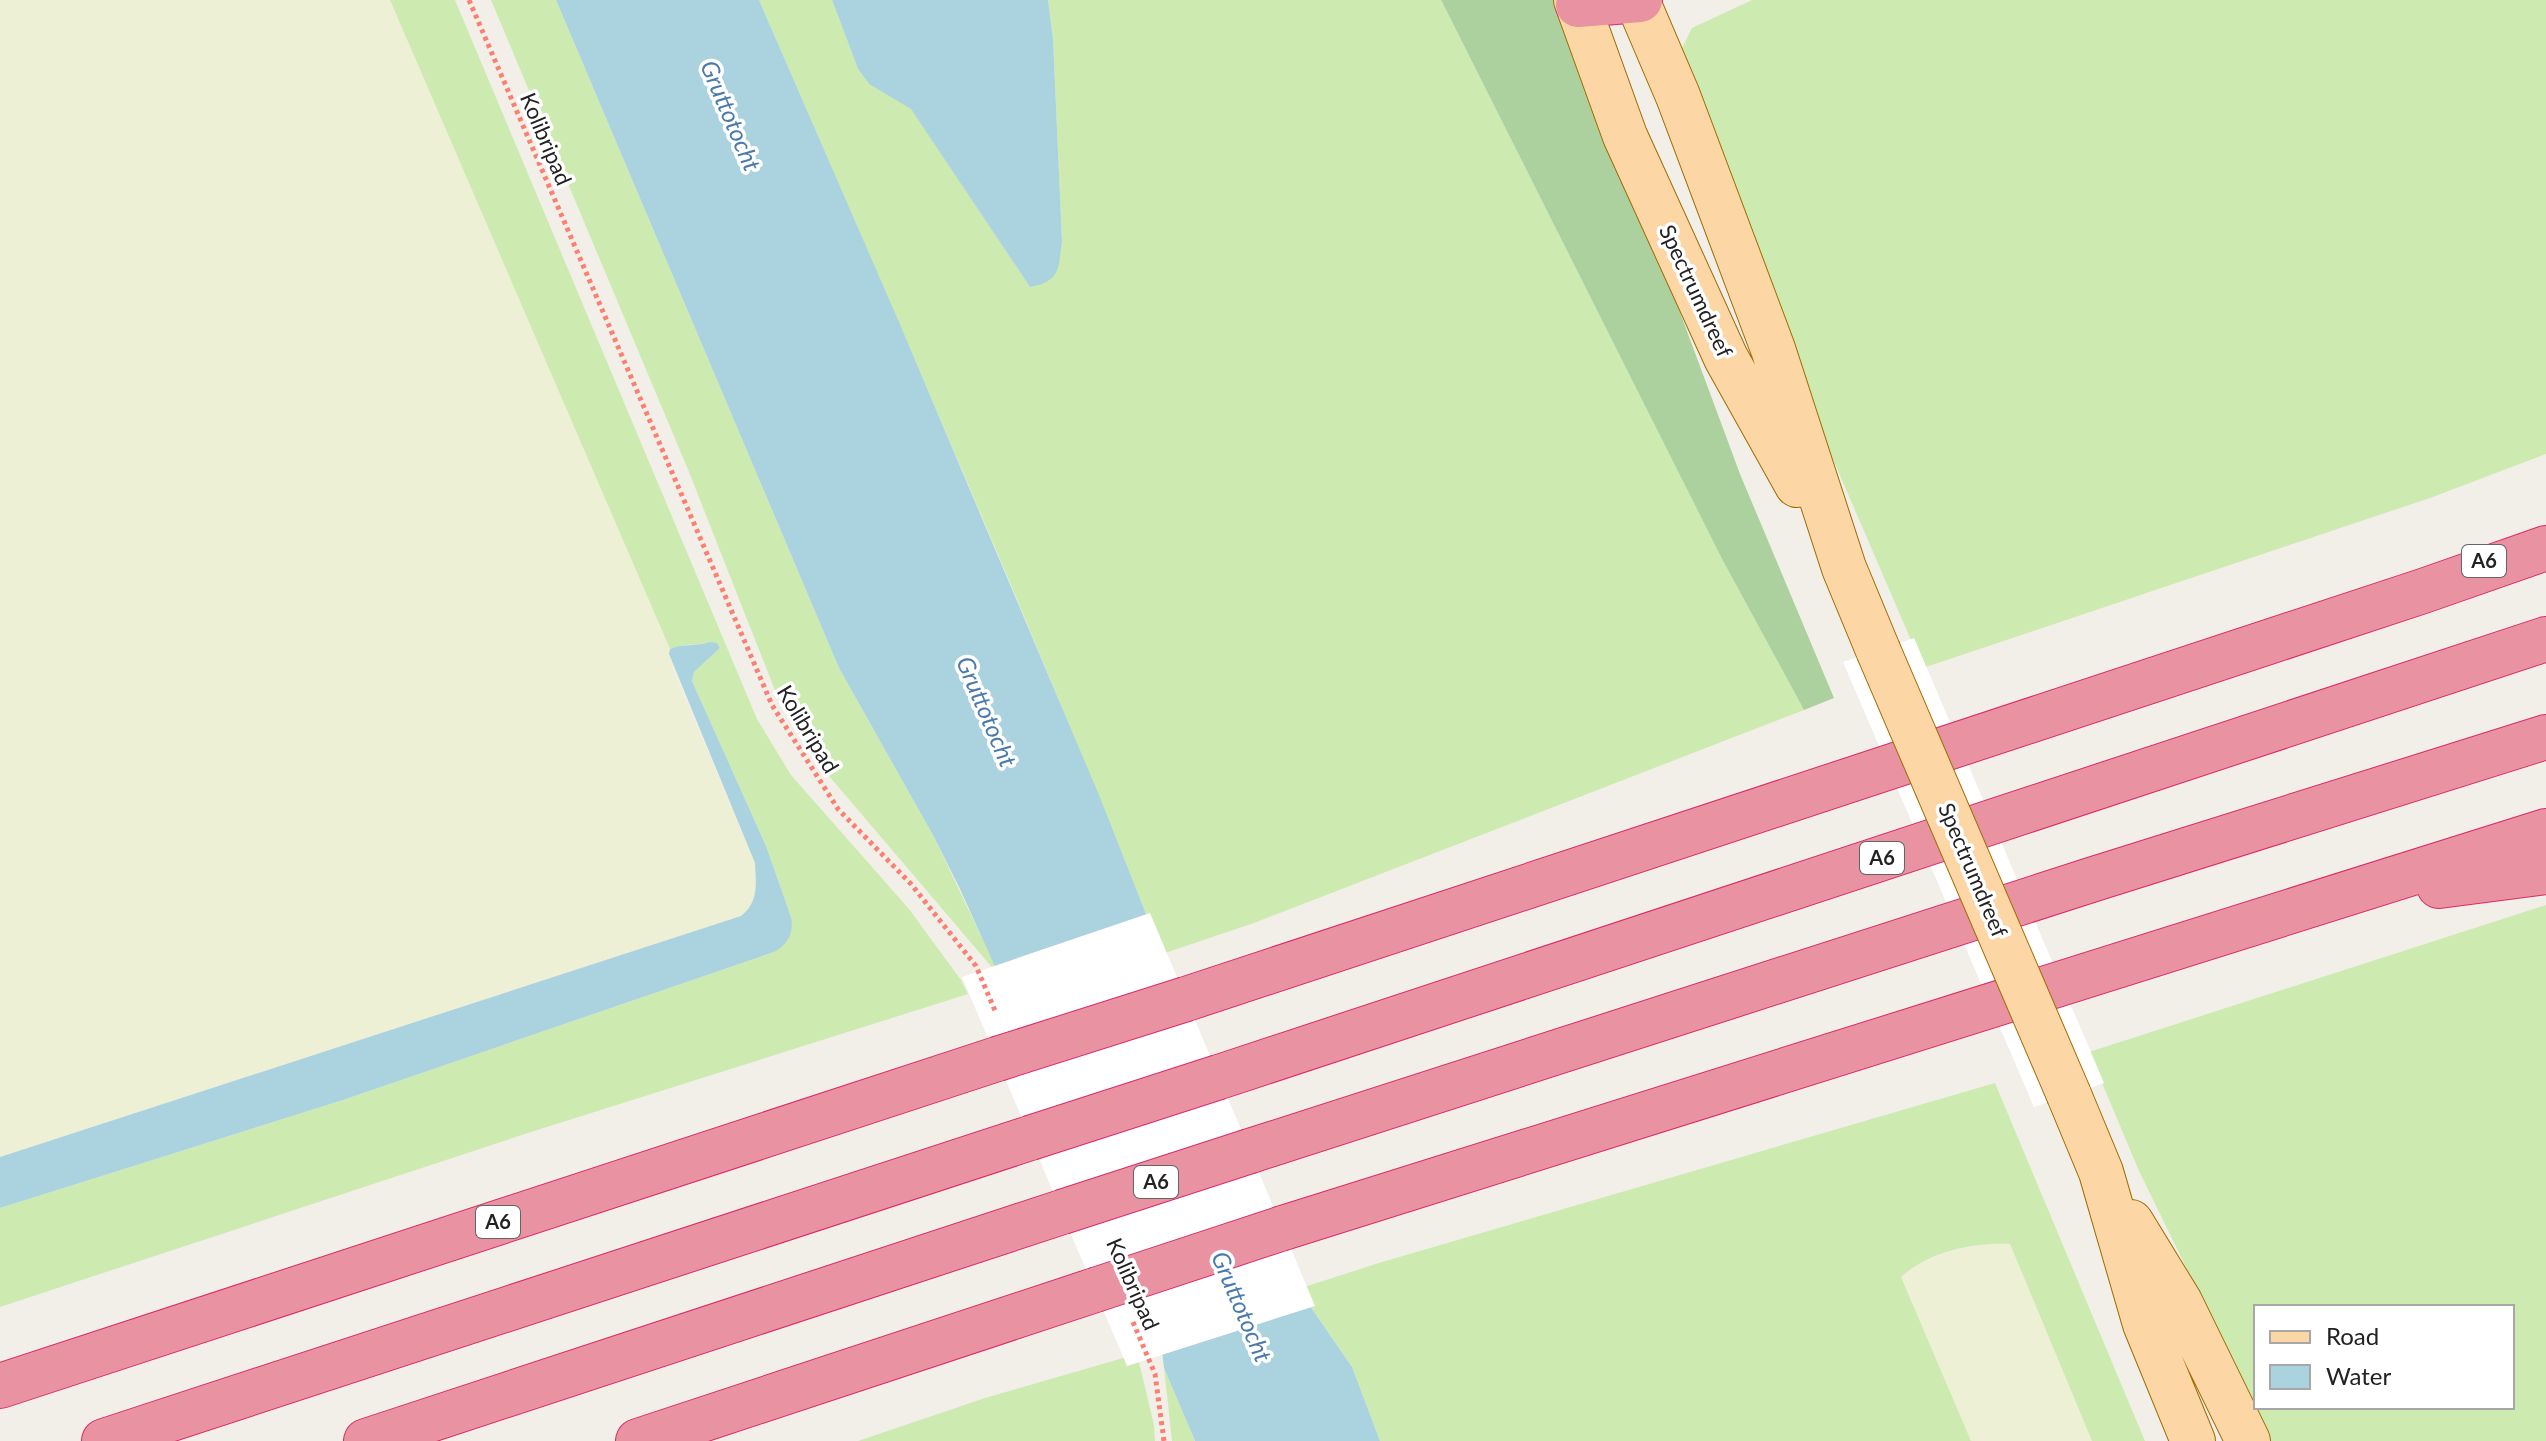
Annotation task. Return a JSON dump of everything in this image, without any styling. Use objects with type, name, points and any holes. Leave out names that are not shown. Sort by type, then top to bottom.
[{"type":"highway","points":[[1578,2],[1638,0]]},
{"type":"highway","name":"A6","points":[[2423,591],[2546,530]]},
{"type":"highway","name":"A6","points":[[0,1386],[999,1041],[1186,999],[2546,548]]},
{"type":"highway","name":"A6","points":[[104,1441],[2546,639]]},
{"type":"highway","name":"A6","points":[[366,1441],[2064,888],[2546,737]]},
{"type":"highway","points":[[638,1441],[1283,1228],[2546,831]]},
{"type":"highway","points":[[2326,900],[2546,872]]},
{"type":"main road","name":"Spectrumdreef","points":[[1638,0],[1678,96],[1773,349],[1844,568],[2101,1172],[2145,1324],[2193,1441]]},
{"type":"main road","name":"Spectrumdreef","points":[[1578,2],[1625,136],[1726,358],[1844,568]]},
{"type":"main road","name":"Spectrumdreef","points":[[2101,1172],[2180,1302],[2248,1441]]},
{"type":"path","name":"Kolibripad","points":[[469,0],[772,705],[838,809],[911,884],[976,966],[999,1041]]},
{"type":"path","name":"Kolibripad","points":[[1130,1315],[1155,1374],[1164,1441]]},
{"type":"green space","points":[[0,0],[390,0],[670,649],[672,667],[755,863],[757,888],[750,909],[740,916],[0,1157]]},
{"type":"green space","points":[[390,0],[455,0],[757,719],[791,775],[909,909],[968,994],[531,1132],[0,1307],[0,1208],[343,1100],[774,952],[791,917],[766,846],[692,681],[694,672],[720,648],[709,642],[670,649]]},
{"type":"green space","points":[[491,0],[556,0],[839,668],[934,837],[1001,978],[812,756],[778,698],[689,472]]},
{"type":"green space","points":[[759,0],[832,0],[858,69],[869,84],[911,108],[1030,287],[1062,241],[1053,39],[1048,0],[1441,0],[1722,559],[1804,710],[1254,923],[1162,954],[1015,594]]},
{"type":"green space","points":[[1441,0],[1558,0],[1603,105],[1740,474],[1834,698],[1804,710],[1722,559]]},
{"type":"green space","points":[[1752,0],[2546,0],[2546,454],[2430,498],[1923,668],[1773,320],[1681,50],[1692,28]]},
{"type":"green space","points":[[2546,905],[2546,1441],[2271,1441],[2255,1409],[2514,1409],[2514,1305],[2254,1305],[2254,1406],[2139,1171],[2089,1052]]},
{"type":"green space","points":[[1995,1083],[2145,1441],[2092,1441],[2010,1244],[1952,1250],[1924,1261],[1901,1277],[1971,1441],[1380,1441],[1352,1367],[1301,1288],[1382,1262]]},
{"type":"green space","points":[[1989,1243],[2010,1244],[2092,1441],[1971,1441],[1901,1277],[1912,1267],[1946,1252]]},
{"type":"green space","points":[[1137,1354],[1155,1441],[858,1441],[985,1398]]},
{"type":"green space","points":[[1164,1368],[1195,1441],[1172,1441]]},
{"type":"water","name":"Gruttotocht","points":[[556,0],[759,0],[1099,795],[1193,1033],[1301,1288],[1352,1367],[1380,1441],[1195,1441],[1164,1368],[1160,1333],[960,889],[839,668]]},
{"type":"water","points":[[832,0],[1048,0],[1053,39],[1062,241],[1056,272],[1048,281],[1030,287],[911,109],[869,84],[858,69]]},
{"type":"water","points":[[717,643],[720,648],[694,672],[692,681],[766,846],[791,917],[791,933],[779,949],[343,1100],[0,1208],[0,1157],[741,916],[754,899],[755,863],[669,654],[670,649],[675,647]]},
{"type":"pier","points":[[1914,638],[2104,1083],[2034,1107],[1843,662]]},
{"type":"pier","points":[[1150,913],[1315,1306],[1127,1366],[962,977]]}]
